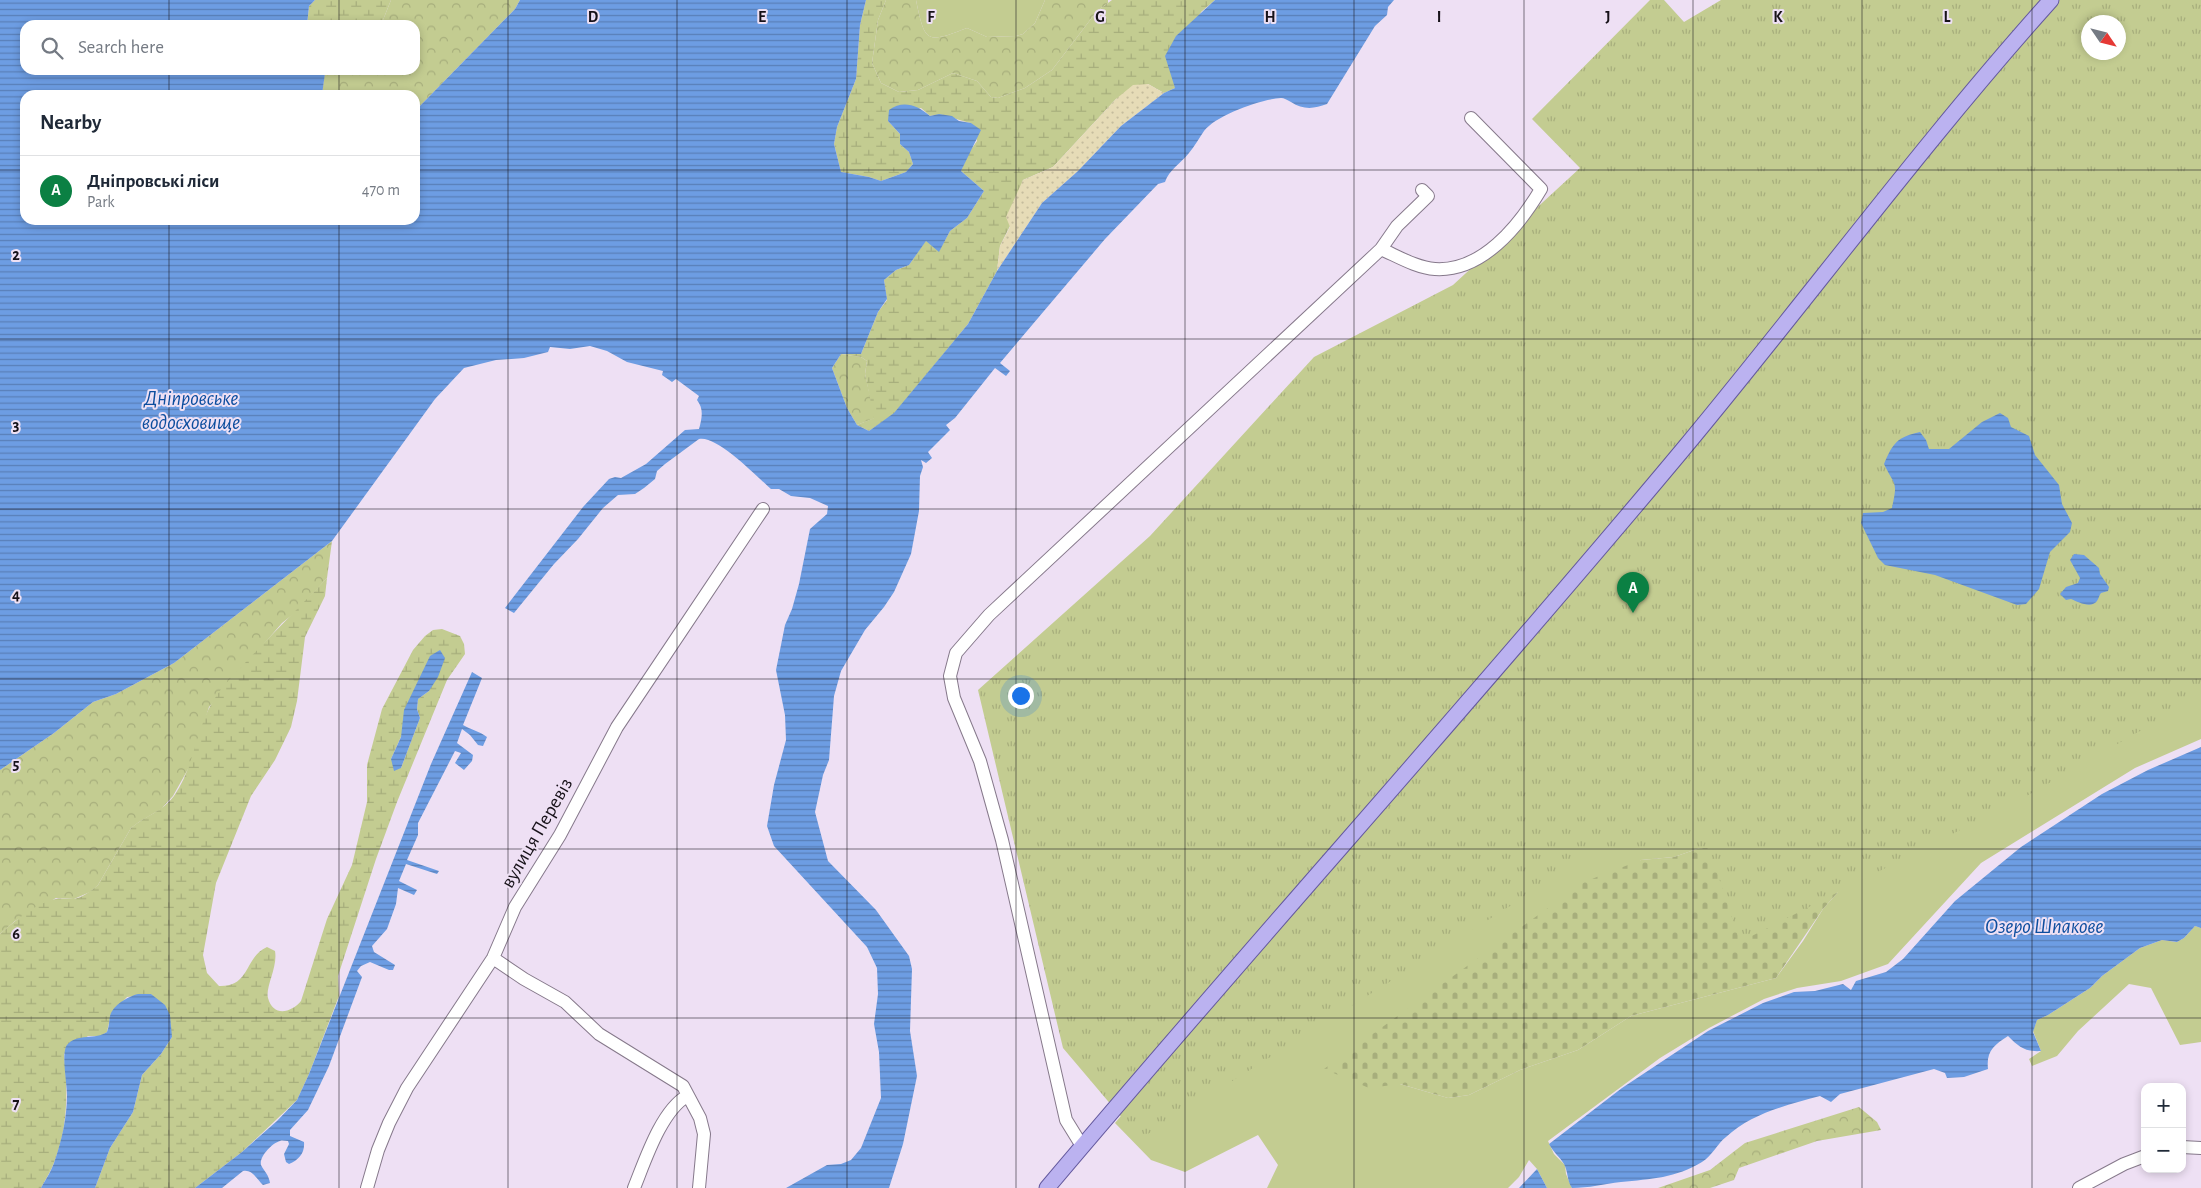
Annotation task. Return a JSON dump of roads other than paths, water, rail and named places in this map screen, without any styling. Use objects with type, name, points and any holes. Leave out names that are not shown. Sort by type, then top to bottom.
[{"type":"main road","points":[[1047,1188],[1656,482],[1917,160],[2051,0]]},
{"type":"street","points":[[1381,249],[1433,269],[1452,268],[1473,261],[1491,251],[1531,207],[1541,190],[1471,118]]},
{"type":"street","points":[[1082,1146],[1066,1120],[1002,840],[980,761],[954,698],[950,676],[956,653],[989,615],[1381,249],[1397,226],[1428,196],[1422,190]]},
{"type":"street","name":"вулиця Перевіз","points":[[367,1188],[378,1150],[407,1088],[493,958],[515,907],[560,835],[617,726],[763,509]]},
{"type":"street","points":[[493,958],[524,979],[565,1002],[599,1034],[682,1086],[700,1118],[704,1134],[699,1188]]},
{"type":"street","points":[[634,1188],[666,1118],[677,1102],[687,1096]]},
{"type":"street","points":[[2186,1147],[2201,1148]]},
{"type":"street","points":[[2079,1188],[2124,1164],[2141,1158]]},
{"type":"water","name":"Дніпровське водосховище","points":[[0,0],[315,0],[309,6],[308,20],[20,20],[20,75],[325,75],[323,90],[20,90],[20,225],[420,225],[420,106],[515,9],[520,0],[866,0],[860,25],[856,79],[837,127],[834,144],[841,172],[881,181],[906,172],[913,164],[909,152],[900,144],[900,134],[888,121],[889,110],[899,105],[910,105],[930,116],[939,114],[952,116],[959,121],[971,123],[981,130],[961,171],[984,191],[967,218],[950,231],[939,252],[926,241],[909,265],[896,270],[884,280],[887,299],[878,312],[861,354],[841,354],[832,368],[847,408],[857,425],[869,431],[894,413],[968,324],[997,271],[1042,203],[1078,171],[1121,126],[1164,93],[1175,88],[1165,56],[1176,36],[1215,0],[1394,0],[1388,7],[1387,15],[1375,26],[1327,104],[1309,108],[1283,98],[1272,99],[1228,114],[1210,125],[1189,153],[1169,174],[1165,182],[1158,184],[1105,239],[1000,363],[1010,371],[1006,376],[995,368],[955,418],[946,425],[950,430],[928,452],[932,458],[926,463],[921,460],[923,467],[920,476],[919,511],[911,554],[894,592],[865,630],[841,671],[834,696],[829,760],[823,775],[815,812],[828,861],[876,910],[909,956],[912,969],[910,1031],[917,1076],[903,1144],[889,1188],[786,1188],[827,1165],[841,1164],[851,1160],[861,1148],[881,1098],[879,1052],[874,1024],[878,994],[877,968],[867,947],[774,846],[767,826],[774,785],[786,740],[785,715],[776,670],[785,625],[799,584],[810,529],[827,514],[828,506],[810,498],[791,496],[779,489],[771,489],[746,466],[716,443],[707,439],[699,439],[657,471],[655,479],[644,488],[635,494],[618,495],[603,508],[514,613],[505,608],[583,507],[609,479],[621,478],[646,464],[685,430],[699,429],[702,414],[697,400],[699,396],[676,379],[672,382],[662,375],[663,371],[627,362],[607,351],[590,346],[570,349],[550,347],[548,352],[524,358],[496,360],[464,368],[435,399],[332,541],[174,663],[116,694],[93,702],[54,733],[0,770]]},
{"type":"water","points":[[2000,413],[2008,418],[2011,427],[2029,436],[2035,455],[2059,485],[2062,504],[2072,523],[2070,532],[2050,552],[2039,589],[2026,604],[2017,605],[1935,575],[1885,565],[1878,558],[1861,523],[1863,513],[1883,512],[1892,508],[1895,488],[1884,464],[1897,442],[1906,436],[1920,432],[1926,440],[1929,449],[1949,449],[1982,422]]},
{"type":"water","points":[[2074,554],[2084,555],[2099,568],[2100,574],[2109,587],[2108,591],[2101,593],[2094,603],[2088,605],[2071,599],[2066,600],[2060,594],[2066,587],[2078,583],[2080,578],[2070,560]]},
{"type":"water","points":[[440,650],[445,658],[438,677],[429,691],[418,699],[417,709],[420,718],[401,768],[394,771],[391,759],[401,737],[404,710],[430,656]]},
{"type":"water","points":[[472,672],[482,678],[463,725],[487,737],[483,746],[478,745],[462,729],[457,743],[473,755],[472,761],[464,770],[455,763],[461,753],[455,751],[418,823],[418,835],[407,860],[439,871],[437,874],[406,864],[399,881],[417,890],[414,895],[398,888],[396,904],[387,929],[372,946],[374,952],[395,965],[393,970],[389,970],[370,962],[361,966],[357,971],[362,977],[329,1066],[308,1110],[290,1130],[290,1136],[304,1142],[302,1153],[289,1164],[286,1162],[284,1154],[289,1144],[288,1141],[277,1142],[270,1147],[262,1158],[261,1165],[268,1175],[270,1183],[263,1185],[254,1175],[243,1171],[222,1188],[195,1188],[242,1152],[277,1121],[297,1100],[309,1074],[431,764]]},
{"type":"water","name":"Озеро Шпакове","points":[[2201,747],[2201,928],[2195,926],[2184,938],[2177,942],[2162,940],[2140,948],[2102,976],[2090,988],[2037,1020],[2033,1032],[2041,1051],[2031,1051],[2023,1048],[2008,1036],[1992,1049],[1988,1058],[1988,1069],[1964,1077],[1947,1078],[1945,1073],[1934,1069],[1840,1094],[1831,1102],[1820,1096],[1795,1103],[1770,1111],[1747,1122],[1723,1140],[1706,1159],[1673,1175],[1572,1188],[1564,1164],[1549,1144],[1622,1088],[1708,1031],[1763,1003],[1794,992],[1815,991],[1843,984],[1851,990],[1856,981],[1886,972],[1903,959],[1955,901],[2021,847],[2102,794],[2148,770]]},
{"type":"water","points":[[138,994],[151,994],[165,1005],[170,1015],[172,1037],[161,1054],[142,1075],[133,1112],[110,1148],[95,1188],[41,1188],[54,1164],[64,1128],[67,1095],[64,1055],[67,1045],[76,1039],[98,1036],[107,1032],[110,1016],[114,1008],[125,999]]},
{"type":"water","points":[[1537,1169],[1547,1188],[1519,1188]]},
{"type":"place","name":"Дніпровські ліси","points":[[1633,613]]}]
